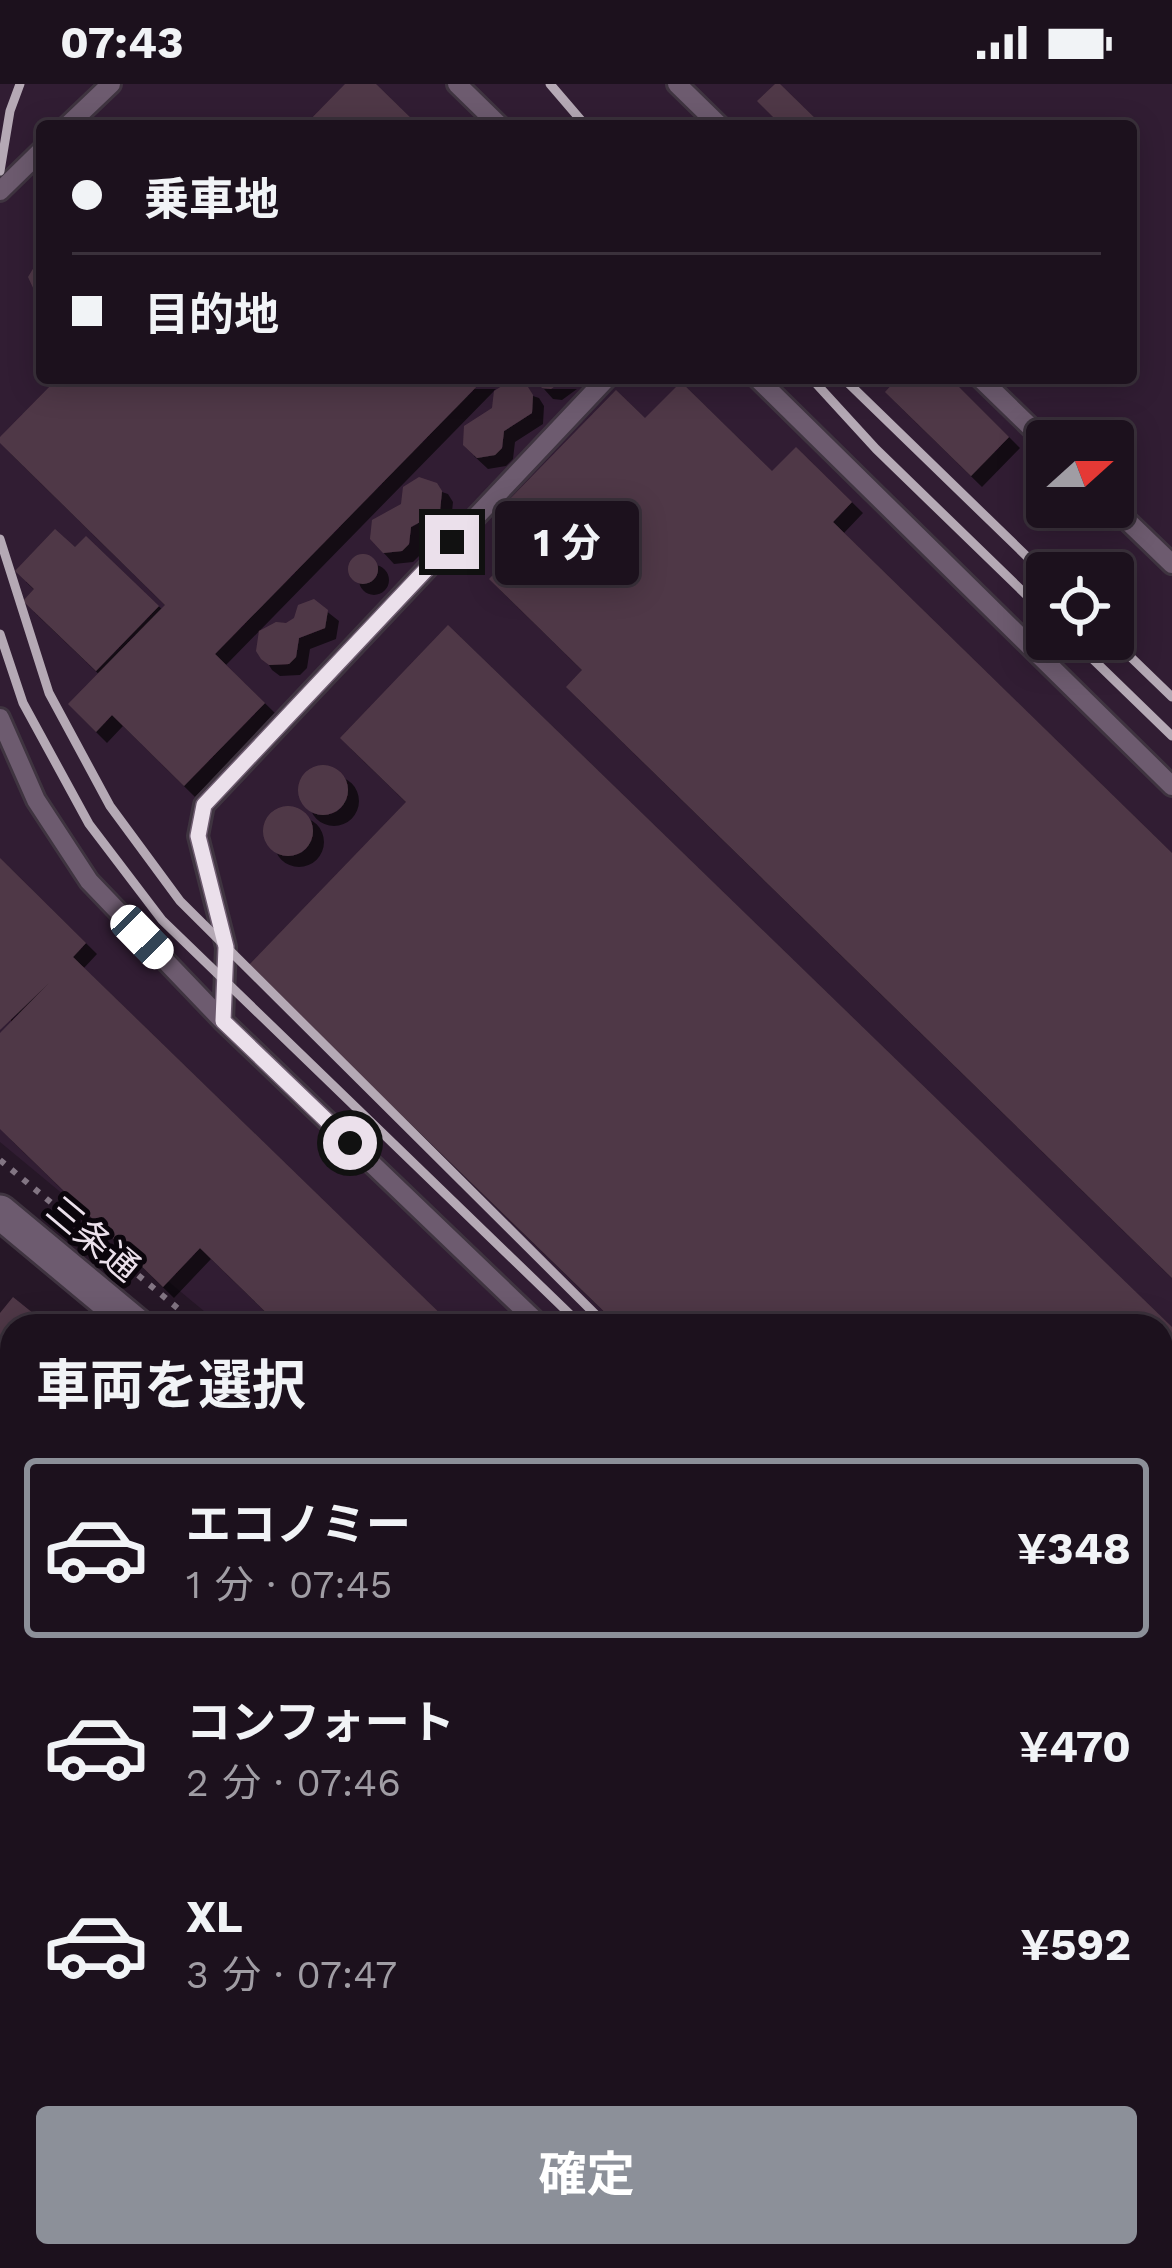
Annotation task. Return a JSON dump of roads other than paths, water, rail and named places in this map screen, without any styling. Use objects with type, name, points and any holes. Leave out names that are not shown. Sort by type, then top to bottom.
[{"type":"street","name":"三条通","points":[[4,1224],[121,1314]]},
{"type":"lane","points":[[73,120],[111,84]]},
{"type":"lane","points":[[457,84],[494,120]]},
{"type":"lane","points":[[677,84],[714,120]]},
{"type":"lane","points":[[0,191],[36,156]]},
{"type":"lane","points":[[223,1021],[226,947],[198,836],[204,805],[602,384]]},
{"type":"lane","points":[[763,384],[1172,786]]},
{"type":"lane","points":[[986,384],[1026,423]]},
{"type":"lane","points":[[1134,527],[1172,564]]},
{"type":"lane","points":[[0,718],[36,800],[89,881],[223,1021],[528,1314]]},
{"type":"railway","points":[[0,171],[10,111],[20,84]]},
{"type":"railway","points":[[550,84],[581,120]]},
{"type":"railway","points":[[816,384],[876,449],[1026,595]]},
{"type":"railway","points":[[849,384],[1026,556]]},
{"type":"railway","points":[[0,539],[49,693],[110,806],[180,901],[595,1314]]},
{"type":"railway","points":[[0,634],[23,703],[89,824],[162,920],[570,1314]]},
{"type":"railway","points":[[1094,660],[1172,736]]},
{"type":"railway","points":[[1134,660],[1172,697]]}]
